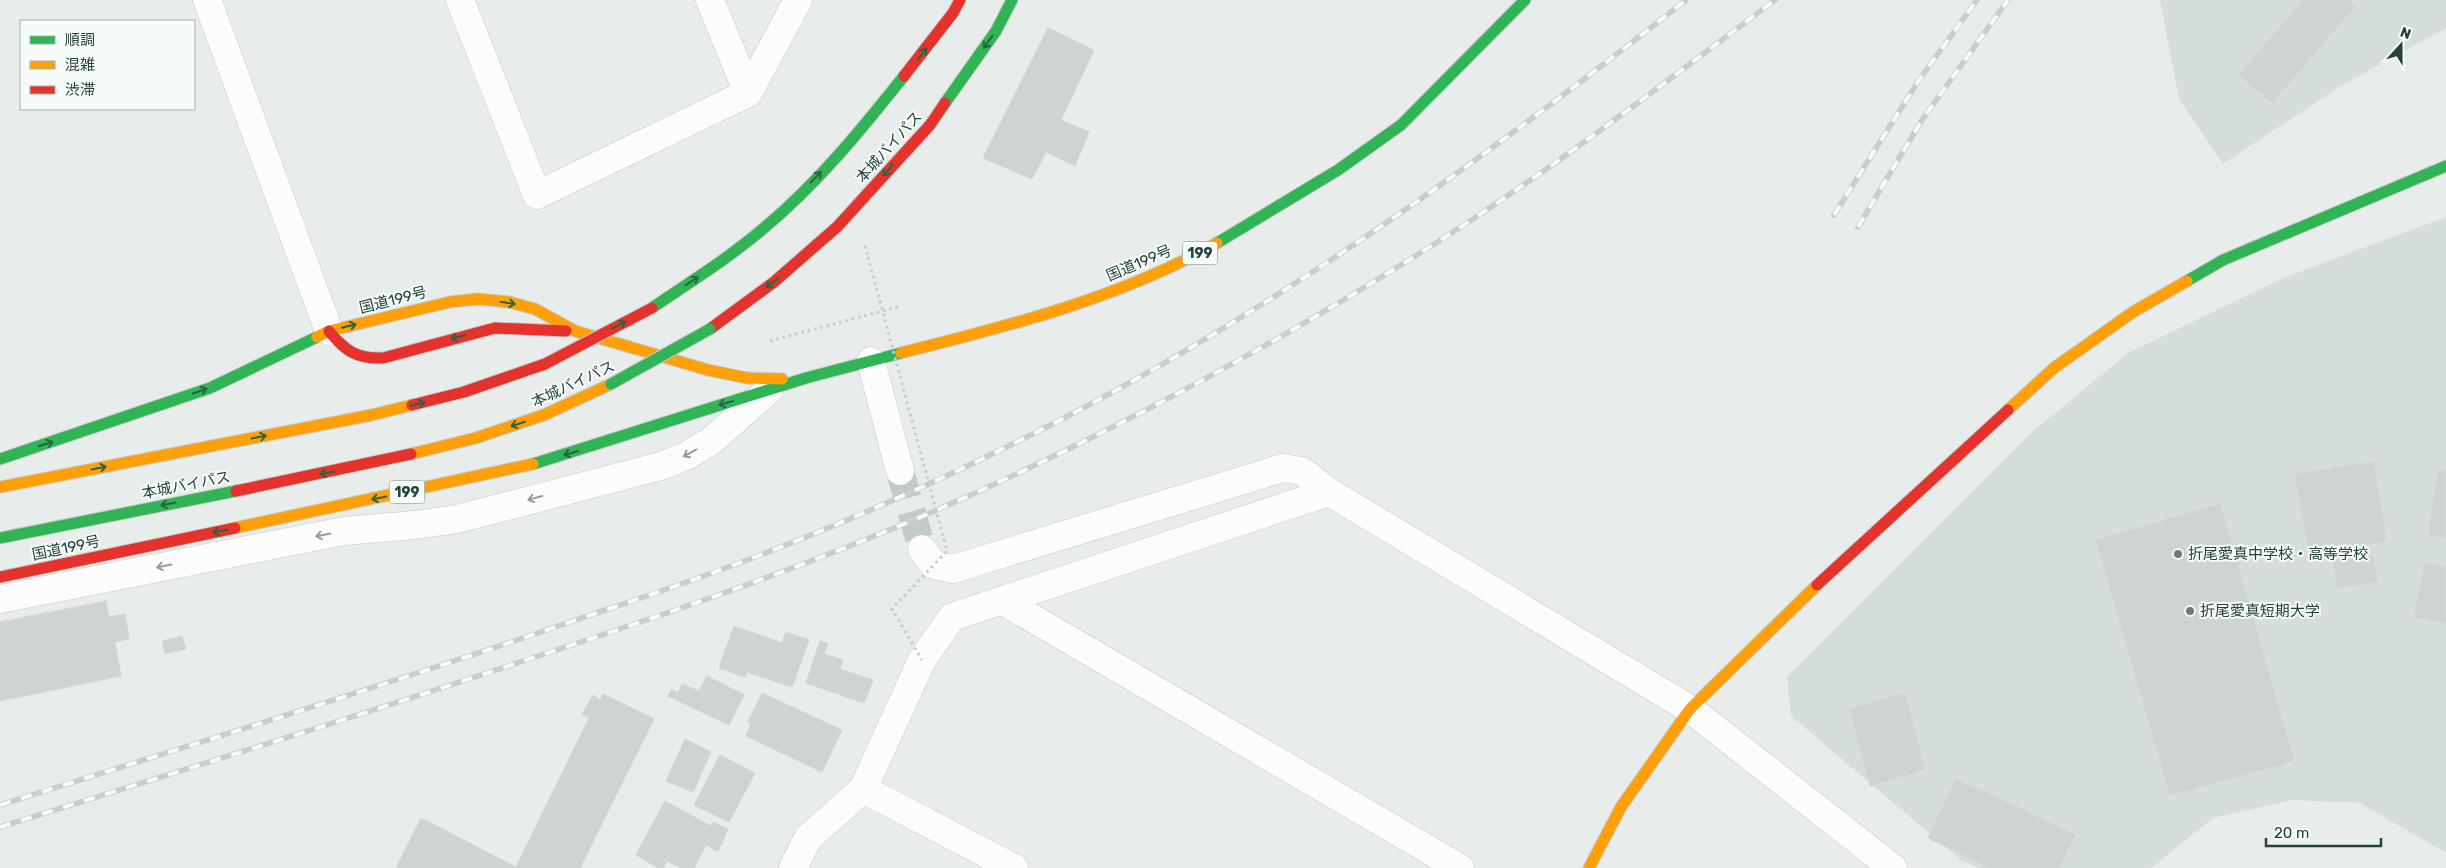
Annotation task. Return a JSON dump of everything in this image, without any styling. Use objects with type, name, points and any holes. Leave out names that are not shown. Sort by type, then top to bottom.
[{"type":"main road","name":"本城バイパス","points":[[0,487],[372,415],[464,392],[545,364],[652,308],[714,266],[779,215],[844,149],[886,100],[953,13],[960,0]]},
{"type":"main road","name":"本城バイパス","points":[[0,538],[377,463],[458,443],[544,415],[611,384],[710,329],[774,282],[837,227],[930,125],[996,31],[1012,0]]},
{"type":"main road","name":"国道199号","points":[[0,577],[517,469],[806,378],[1015,324],[1105,294],[1189,259],[1263,217],[1338,170],[1401,125],[1525,0]]},
{"type":"main road","points":[[1589,868],[1621,807],[1690,709],[1790,610],[2054,368],[2133,312],[2223,260],[2446,166]]},
{"type":"main road","name":"国道199号","points":[[0,459],[210,388],[329,331],[450,302],[478,300],[509,302],[536,309],[575,331],[708,370],[747,378],[806,378]]},
{"type":"main road","name":"199","points":[[329,331],[346,353],[369,359],[383,358],[495,328],[511,327],[575,331]]},
{"type":"street","points":[[207,0],[329,331]]},
{"type":"street","points":[[460,0],[537,195],[748,94],[798,0]]},
{"type":"street","points":[[710,0],[748,94]]},
{"type":"street","points":[[871,361],[900,470]]},
{"type":"street","points":[[0,598],[344,531],[415,525],[457,519],[661,466],[688,455],[711,442],[769,390]]},
{"type":"street","points":[[922,549],[934,565],[954,569],[1283,468],[1302,471],[1329,492],[1690,709],[1893,868]]},
{"type":"street","points":[[793,868],[808,838],[863,789],[922,660],[952,617],[1329,492]]},
{"type":"street","points":[[1003,600],[1460,868]]},
{"type":"street","points":[[863,789],[1014,868]]},
{"type":"path","points":[[865,243],[947,551],[892,610],[922,660]]},
{"type":"path","points":[[770,341],[901,306]]},
{"type":"shaded area","points":[[2160,0],[2446,0],[2446,28],[2339,87],[2223,164],[2179,99]]},
{"type":"shaded area","name":"折尾愛真中学校・高等学校","points":[[2446,217],[2446,853],[2360,803],[2291,800],[2213,818],[2151,868],[1980,868],[1962,861],[1791,716],[1787,677],[2032,432],[2128,353],[2283,278]]},
{"type":"building","points":[[2303,0],[2350,0],[2356,5],[2272,103],[2239,75]]},
{"type":"building","points":[[1048,28],[1094,50],[1061,120],[1089,132],[1075,166],[1046,152],[1032,179],[983,158]]},
{"type":"building","points":[[2373,462],[2387,541],[2309,554],[2295,474]]},
{"type":"building","points":[[2438,470],[2446,471],[2446,538],[2428,535]]},
{"type":"building","points":[[2220,504],[2294,761],[2170,795],[2096,540]]},
{"type":"building","points":[[2373,556],[2377,582],[2338,587],[2334,562]]},
{"type":"building","points":[[2425,563],[2446,567],[2446,623],[2414,617]]},
{"type":"building","points":[[106,601],[109,617],[125,614],[129,639],[115,642],[121,676],[0,701],[0,622]]},
{"type":"building","points":[[734,626],[782,643],[786,632],[809,640],[792,687],[747,672],[745,677],[719,668]]},
{"type":"building","points":[[182,636],[186,649],[165,654],[162,641]]},
{"type":"building","points":[[820,641],[828,643],[824,654],[843,660],[840,669],[873,680],[864,703],[806,683]]},
{"type":"building","points":[[707,676],[744,695],[729,725],[668,696],[672,689],[678,693],[682,684],[699,691]]},
{"type":"building","points":[[762,693],[842,730],[822,772],[746,736],[751,724],[748,722]]},
{"type":"building","points":[[1905,693],[1925,769],[1870,786],[1850,709]]},
{"type":"building","points":[[603,694],[654,719],[580,868],[396,868],[421,818],[516,867],[589,718],[582,714],[593,695],[600,700]]},
{"type":"building","points":[[685,739],[711,752],[693,792],[666,781]]},
{"type":"building","points":[[720,755],[755,773],[729,822],[694,805]]},
{"type":"building","points":[[1956,779],[2075,834],[2059,868],[1991,868],[1928,838]]},
{"type":"building","points":[[665,801],[711,826],[713,822],[728,829],[718,852],[706,845],[694,868],[681,868],[667,861],[663,868],[658,868],[636,855]]},
{"type":"tunnel","points":[[900,471],[922,549]]},
{"type":"railway","points":[[0,805],[406,677],[676,586],[808,536],[982,459],[1066,417],[1148,372],[1229,325],[1308,275],[1386,223],[1538,114],[1686,0]]},
{"type":"railway","points":[[0,827],[397,702],[681,608],[881,534],[1000,482],[1070,449],[1206,378],[1340,302],[1405,262],[1548,168],[1775,0]]},
{"type":"railway","points":[[1834,215],[1919,80],[1977,0]]},
{"type":"railway","points":[[1858,227],[1922,120],[2008,0]]},
{"type":"traffic: fast","points":[[945,103],[996,31],[1012,0]]},
{"type":"traffic: fast","points":[[1217,243],[1338,170],[1401,125],[1525,0]]},
{"type":"traffic: fast","points":[[652,308],[737,250],[783,211],[838,156],[904,76]]},
{"type":"traffic: fast","points":[[2187,281],[2223,260],[2446,166]]},
{"type":"traffic: fast","points":[[611,384],[710,329]]},
{"type":"traffic: fast","points":[[0,459],[210,388],[317,337]]},
{"type":"traffic: fast","points":[[533,464],[806,378],[901,353]]},
{"type":"traffic: fast","points":[[0,538],[236,491]]},
{"type":"traffic: slow","points":[[901,353],[1063,309],[1142,280],[1217,243]]},
{"type":"traffic: slow","points":[[2008,410],[2054,368],[2133,312],[2187,281]]},
{"type":"traffic: slow","points":[[317,337],[329,331],[450,302],[478,299],[509,302],[535,309],[575,331],[708,370],[747,378],[782,379]]},
{"type":"traffic: slow","points":[[411,454],[476,438],[544,415],[611,384]]},
{"type":"traffic: slow","points":[[0,487],[372,415],[412,405]]},
{"type":"traffic: slow","points":[[235,528],[533,464]]},
{"type":"traffic: slow","points":[[1589,868],[1621,807],[1690,709],[1817,585]]},
{"type":"traffic: jam","points":[[904,76],[953,13],[960,0]]},
{"type":"traffic: jam","points":[[710,329],[774,282],[837,227],[930,125],[945,103]]},
{"type":"traffic: jam","points":[[545,364],[652,308]]},
{"type":"traffic: jam","points":[[329,331],[346,349],[359,355],[374,358],[383,358],[495,328],[566,331]]},
{"type":"traffic: jam","points":[[412,405],[464,392],[545,364]]},
{"type":"traffic: jam","points":[[1817,585],[2008,410]]},
{"type":"traffic: jam","points":[[236,491],[411,454]]},
{"type":"traffic: jam","points":[[0,577],[235,528]]},
{"type":"place","name":"折尾愛真中学校・高等学校","points":[[2178,554]]},
{"type":"place","name":"折尾愛真短期大学","points":[[2190,611]]}]
